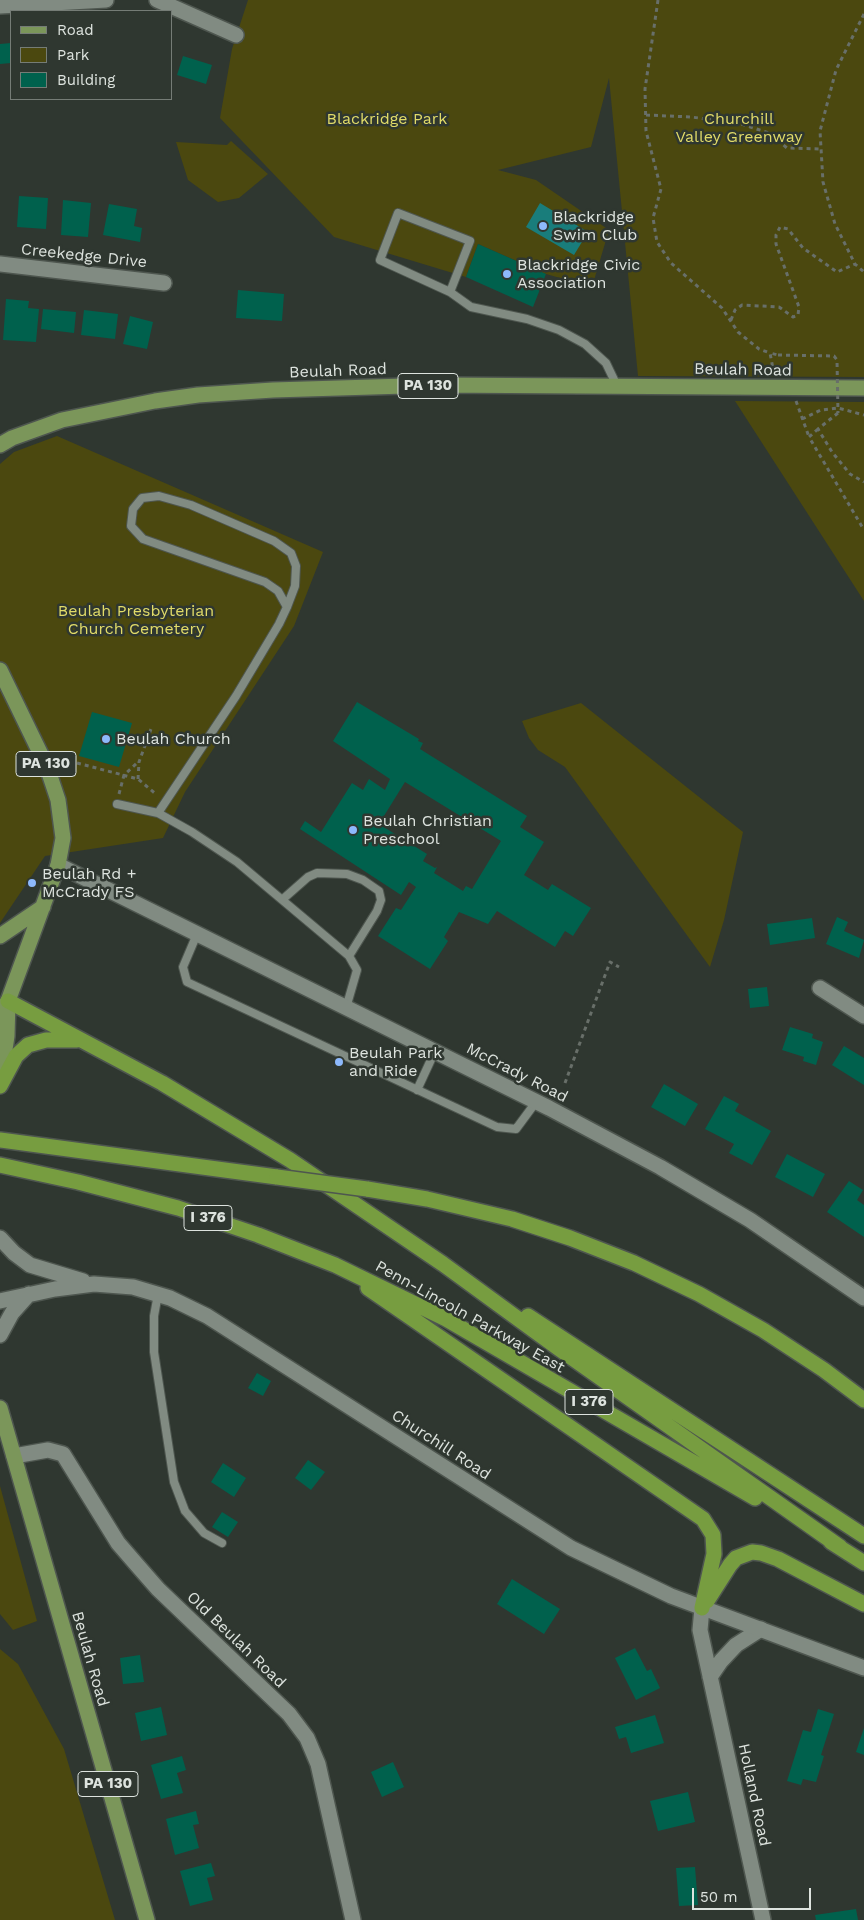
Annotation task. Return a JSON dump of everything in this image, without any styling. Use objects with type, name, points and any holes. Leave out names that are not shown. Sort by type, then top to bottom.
[{"type":"highway","points":[[3,1004],[83,1040],[170,1088],[290,1160],[443,1264],[558,1348],[840,1547]]},
{"type":"highway","points":[[0,1086],[16,1056],[28,1046],[46,1040],[83,1040]]},
{"type":"highway","points":[[0,1140],[427,1198],[512,1219],[570,1238],[634,1263],[699,1294],[755,1325],[824,1370],[864,1400]]},
{"type":"highway","name":"Penn-Lincoln Parkway East","points":[[0,1165],[41,1173],[194,1213],[281,1243],[335,1265],[446,1320],[840,1547],[864,1563]]},
{"type":"highway","points":[[443,1264],[566,1339],[864,1536]]},
{"type":"highway","points":[[335,1265],[704,1519],[712,1535],[714,1554],[702,1608]]},
{"type":"highway","points":[[702,1608],[730,1565],[744,1554],[752,1552],[778,1559],[864,1604]]},
{"type":"main road","name":"Beulah Road","points":[[0,445],[12,438],[62,420],[146,402],[198,395],[273,390],[438,386],[864,388]]},
{"type":"main road","name":"PA 130","points":[[0,670],[38,746],[56,792],[63,828],[62,848],[58,865],[43,907],[3,1004],[7,1036],[0,1082]]},
{"type":"main road","points":[[0,936],[43,907]]},
{"type":"main road","name":"Beulah Road","points":[[0,1408],[147,1920]]},
{"type":"street","points":[[0,6],[106,0]]},
{"type":"street","points":[[157,0],[236,35]]},
{"type":"street","name":"Creekedge Drive","points":[[0,264],[164,283]]},
{"type":"street","name":"McCrady Road","points":[[58,865],[536,1102],[706,1193],[790,1246],[864,1298]]},
{"type":"street","points":[[820,988],[864,1016]]},
{"type":"street","points":[[0,1238],[14,1254],[30,1265],[48,1272],[94,1284]]},
{"type":"street","name":"Churchill Road","points":[[0,1301],[29,1294],[94,1284],[132,1287],[158,1294],[207,1316],[571,1548],[642,1584],[864,1668]]},
{"type":"street","points":[[0,1335],[12,1313],[29,1294]]},
{"type":"street","name":"Old Beulah Road","points":[[14,1456],[48,1450],[62,1454],[118,1543],[136,1565],[158,1589],[294,1720],[307,1738],[318,1764],[353,1920]]},
{"type":"street","name":"Holland Road","points":[[702,1608],[700,1630],[763,1920]]},
{"type":"street","points":[[710,1677],[721,1661],[736,1645],[761,1629]]},
{"type":"lane","points":[[450,292],[470,241],[398,213],[380,260],[450,292],[471,307],[527,319],[559,330],[585,344],[606,363],[617,386]]},
{"type":"lane","points":[[158,812],[236,696],[288,607],[296,586],[296,566],[291,553],[274,541],[191,505],[159,496],[142,498],[132,509],[132,526],[143,539],[265,582],[278,591],[288,607]]},
{"type":"lane","points":[[116,804],[158,812],[237,862],[349,956],[357,970],[346,1008]]},
{"type":"lane","points":[[282,899],[308,877],[316,873],[347,874],[363,880],[379,891],[381,900],[377,911],[349,956]]},
{"type":"lane","points":[[197,934],[183,967],[187,982],[497,1127],[516,1129],[536,1102]]},
{"type":"lane","points":[[417,1090],[434,1052]]},
{"type":"lane","points":[[158,1294],[154,1316],[154,1352],[174,1482],[185,1511],[204,1533],[222,1544]]},
{"type":"path","points":[[658,0],[644,89],[646,131],[661,190],[653,218],[657,242],[671,263],[722,308],[738,332],[759,349],[778,355],[834,356],[837,360],[838,413],[809,437]]},
{"type":"path","points":[[864,14],[836,70],[820,131],[823,182],[835,224],[855,264],[864,272]]},
{"type":"path","points":[[646,115],[691,117],[738,123],[769,133],[787,148],[821,149]]},
{"type":"path","points":[[731,320],[735,310],[742,305],[779,307],[792,317],[798,314],[800,307],[776,244],[776,235],[780,227],[788,229],[803,248],[837,272],[855,264]]},
{"type":"path","points":[[770,353],[774,374]]},
{"type":"path","points":[[795,400],[809,437],[864,530]]},
{"type":"path","points":[[802,419],[821,410],[838,408],[864,415]]},
{"type":"path","points":[[818,429],[832,452],[850,474],[864,482]]},
{"type":"path","points":[[138,779],[139,762],[151,729]]},
{"type":"path","points":[[77,762],[138,779],[165,802]]},
{"type":"path","points":[[116,804],[124,775],[139,762]]},
{"type":"path","points":[[565,1083],[610,962],[619,967]]},
{"type":"green space","points":[[248,0],[864,0],[864,377],[638,376],[609,78],[591,147],[498,170],[536,180],[609,230],[592,287],[546,274],[478,244],[466,277],[334,237],[220,118],[232,49]]},
{"type":"green space","points":[[231,141],[268,174],[239,198],[218,202],[188,180],[176,142],[227,145]]},
{"type":"green space","points":[[735,401],[864,402],[864,601]]},
{"type":"green space","name":"Beulah Presbyterian Church Cemetery","points":[[57,436],[323,552],[294,626],[185,792],[163,838],[45,856],[0,923],[0,464],[14,452]]},
{"type":"green space","points":[[581,703],[743,832],[724,920],[710,967],[565,767],[538,750],[529,738],[522,721]]},
{"type":"green space","points":[[0,1486],[37,1621],[13,1630],[0,1614]]},
{"type":"green space","points":[[0,1649],[18,1664],[64,1749],[115,1920],[0,1920]]},
{"type":"water","points":[[540,203],[588,232],[574,255],[526,227]]},
{"type":"building","points":[[10,43],[10,63],[0,64],[0,44]]},
{"type":"building","points":[[183,56],[212,65],[206,84],[177,75]]},
{"type":"building","points":[[19,196],[48,198],[46,229],[17,227]]},
{"type":"building","points":[[63,200],[91,203],[88,237],[61,235]]},
{"type":"building","points":[[109,204],[137,209],[134,226],[142,228],[140,242],[103,235]]},
{"type":"building","name":"Blackridge Civic Association","points":[[478,244],[546,274],[533,307],[466,277]]},
{"type":"building","points":[[238,290],[284,294],[282,321],[236,318]]},
{"type":"building","points":[[6,299],[29,301],[28,308],[39,309],[36,342],[3,340]]},
{"type":"building","points":[[43,309],[76,312],[74,333],[41,329]]},
{"type":"building","points":[[84,310],[118,314],[115,339],[81,335]]},
{"type":"building","points":[[130,316],[153,322],[147,349],[123,344]]},
{"type":"building","points":[[357,702],[419,739],[418,741],[423,743],[420,749],[527,816],[520,827],[544,842],[524,875],[548,890],[552,884],[591,908],[573,936],[565,931],[555,947],[497,911],[488,924],[459,912],[444,937],[448,941],[430,969],[378,936],[396,908],[401,910],[416,887],[409,882],[401,895],[300,829],[305,821],[321,832],[352,783],[363,790],[369,779],[385,790],[390,779],[333,741]],"holes":[[[405,782],[501,841],[472,889],[466,886],[463,891],[434,873],[437,867],[435,868],[423,861],[427,854],[379,824]]]},
{"type":"building","name":"Beulah Church","points":[[92,712],[132,723],[119,767],[79,756]]},
{"type":"building","points":[[837,917],[848,922],[844,931],[864,940],[859,958],[826,944]]},
{"type":"building","points":[[812,918],[815,938],[770,945],[767,924]]},
{"type":"building","points":[[767,987],[769,1006],[750,1008],[748,989]]},
{"type":"building","points":[[790,1027],[813,1034],[812,1038],[823,1042],[816,1065],[803,1061],[804,1057],[782,1050]]},
{"type":"building","points":[[844,1046],[864,1058],[864,1085],[832,1065]]},
{"type":"building","points":[[664,1084],[698,1104],[685,1126],[651,1107]]},
{"type":"building","points":[[724,1096],[739,1104],[735,1111],[771,1131],[752,1165],[729,1153],[734,1144],[705,1129]]},
{"type":"building","points":[[787,1154],[825,1174],[813,1197],[775,1177]]},
{"type":"building","points":[[849,1181],[863,1190],[857,1200],[864,1205],[864,1237],[827,1212]]},
{"type":"building","points":[[257,1373],[271,1381],[263,1396],[248,1388]]},
{"type":"building","points":[[308,1460],[325,1472],[311,1490],[295,1478]]},
{"type":"building","points":[[223,1463],[246,1478],[234,1497],[211,1482]]},
{"type":"building","points":[[222,1512],[238,1522],[228,1537],[212,1527]]},
{"type":"building","points":[[512,1579],[560,1609],[544,1634],[497,1604]]},
{"type":"building","points":[[635,1648],[647,1671],[651,1669],[660,1688],[636,1700],[615,1658]]},
{"type":"building","points":[[140,1655],[144,1682],[123,1684],[120,1658]]},
{"type":"building","points":[[161,1707],[167,1735],[141,1741],[135,1713]]},
{"type":"building","points":[[818,1709],[834,1714],[821,1755],[824,1756],[816,1782],[803,1779],[801,1785],[787,1781],[803,1730],[811,1732]]},
{"type":"building","points":[[655,1715],[664,1743],[631,1753],[626,1737],[619,1739],[615,1727]]},
{"type":"building","points":[[864,1728],[864,1755],[856,1752]]},
{"type":"building","points":[[182,1756],[186,1770],[177,1773],[183,1793],[161,1799],[151,1765]]},
{"type":"building","points":[[393,1762],[404,1787],[382,1797],[371,1772]]},
{"type":"building","points":[[688,1792],[695,1822],[658,1831],[650,1801]]},
{"type":"building","points":[[196,1811],[199,1824],[193,1825],[199,1848],[175,1855],[166,1819]]},
{"type":"building","points":[[211,1863],[215,1876],[207,1878],[213,1900],[190,1906],[180,1871]]},
{"type":"building","points":[[695,1867],[698,1905],[679,1906],[676,1868]]},
{"type":"building","points":[[856,1909],[858,1920],[816,1920],[815,1915]]},
{"type":"place","name":"Blackridge Swim Club","points":[[543,226]]},
{"type":"place","name":"Blackridge Civic Association","points":[[507,274]]},
{"type":"place","name":"Beulah Church","points":[[106,739]]},
{"type":"place","name":"Beulah Christian Preschool","points":[[353,830]]},
{"type":"place","name":"Beulah Rd + McCrady FS","points":[[32,883]]},
{"type":"place","name":"Beulah Park and Ride","points":[[339,1062]]},
{"type":"park label","name":"Blackridge Park","points":[[387,119]]},
{"type":"park label","name":"Churchill Valley Greenway","points":[[739,128]]}]
